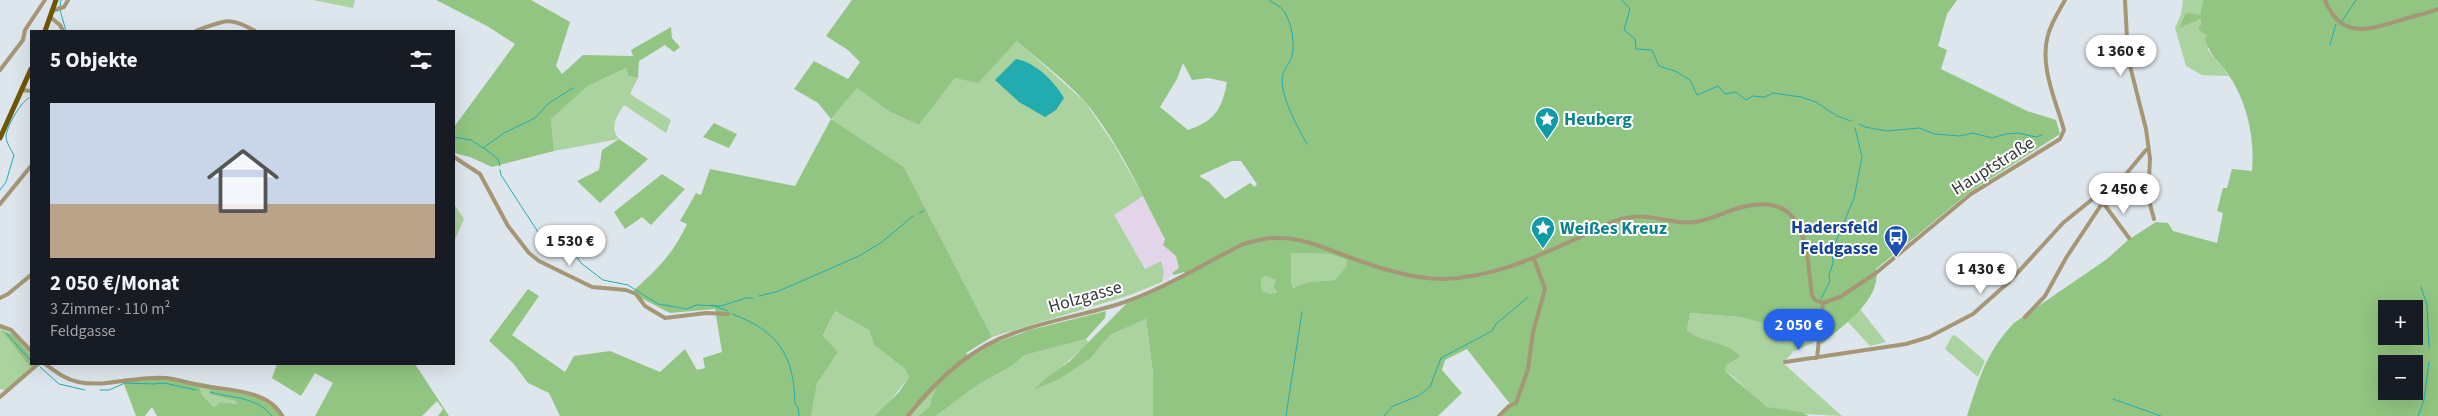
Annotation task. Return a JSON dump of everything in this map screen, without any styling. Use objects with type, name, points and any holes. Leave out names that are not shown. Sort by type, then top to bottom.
[{"type":"main road","points":[[45,30],[56,0]]},
{"type":"main road","points":[[0,138],[30,70]]},
{"type":"street","points":[[0,70],[23,40],[25,30],[45,0]]},
{"type":"street","points":[[62,30],[53,13],[63,8],[68,0]]},
{"type":"street","name":"Hauptstraße","points":[[1823,303],[1840,297],[1876,273],[1971,194],[2060,139],[2064,130],[2047,70],[2046,43],[2065,0]]},
{"type":"street","points":[[2125,0],[2128,64],[2141,104],[2149,150],[2148,197],[2154,219]]},
{"type":"street","points":[[2325,0],[2331,15],[2338,22],[2356,28],[2385,27],[2438,9]]},
{"type":"street","points":[[199,30],[227,20],[238,21],[253,30]]},
{"type":"street","points":[[22,90],[30,91]]},
{"type":"street","points":[[2025,317],[2045,296],[2066,258],[2104,204],[2115,184],[2146,150],[2149,150]]},
{"type":"street","points":[[455,158],[480,174],[508,226],[529,253],[550,266],[592,287],[626,290],[636,294],[645,306],[665,318],[706,313],[728,314]]},
{"type":"street","points":[[0,204],[30,167]]},
{"type":"street","points":[[1785,362],[1906,344],[1929,338],[1973,314],[2010,281],[2063,223],[2106,188],[2115,184]]},
{"type":"street","points":[[2104,204],[2129,238]]},
{"type":"street","name":"Holzgasse","points":[[908,416],[924,395],[948,372],[972,354],[996,340],[1038,325],[1117,304],[1243,244],[1265,238],[1288,238],[1320,246],[1388,270],[1442,279],[1501,271],[1534,259],[1612,222],[1632,217],[1686,223],[1708,219],[1741,207],[1771,206],[1787,212],[1798,224],[1807,244],[1812,295],[1815,300],[1823,303]]},
{"type":"street","points":[[1499,416],[1508,406],[1516,404],[1528,369],[1533,332],[1545,289],[1534,259]]},
{"type":"street","points":[[550,266],[551,261]]},
{"type":"street","points":[[0,298],[8,294],[30,276]]},
{"type":"street","points":[[1816,358],[1823,303]]},
{"type":"street","points":[[0,326],[10,330],[30,350]]},
{"type":"street","points":[[0,397],[37,365]]},
{"type":"street","points":[[46,365],[62,376],[78,382],[94,384],[134,379],[166,378],[248,394],[274,406],[282,416]]},
{"type":"shaded area","points":[[1143,196],[1165,239],[1164,245],[1176,256],[1179,268],[1172,273],[1174,275],[1162,282],[1164,272],[1145,269],[1114,215]]},
{"type":"green space","points":[[313,0],[355,0],[353,8]]},
{"type":"green space","points":[[436,0],[531,0],[570,22],[556,66],[562,74],[583,55],[633,56],[631,50],[671,27],[672,38],[680,47],[674,52],[665,45],[639,61],[638,78],[628,76],[626,68],[588,86],[551,119],[554,151],[492,167],[470,157],[455,153],[455,126],[515,44],[487,26]]},
{"type":"green space","points":[[852,0],[1957,0],[1947,14],[1938,46],[1947,50],[1941,69],[2027,111],[2056,120],[2060,134],[1971,191],[1876,269],[1873,291],[1867,302],[1849,321],[1822,344],[1820,340],[1814,337],[1740,317],[1690,313],[1687,330],[1700,338],[1728,348],[1740,357],[1726,365],[1725,371],[1767,407],[1801,412],[1809,416],[1502,416],[1510,404],[1467,349],[1445,360],[1442,370],[1462,393],[1438,416],[1153,416],[1153,373],[1146,319],[1110,335],[1091,358],[1060,379],[1034,390],[1045,379],[1070,361],[1127,303],[1187,274],[1184,272],[1174,275],[1172,273],[1179,268],[1176,256],[1163,245],[1165,239],[1129,169],[1098,118],[1086,103],[1062,79],[1017,41],[978,83],[955,78],[919,125],[890,112],[857,88],[831,119],[818,103],[794,89],[814,61],[848,79],[860,62],[848,50],[826,36]],"holes":[[[1183,63],[1192,80],[1208,78],[1227,82],[1223,100],[1216,113],[1205,122],[1188,130],[1160,107],[1177,79]],[[1232,161],[1241,161],[1257,184],[1255,187],[1250,183],[1225,199],[1209,182],[1199,176]],[[1291,253],[1330,254],[1347,260],[1346,267],[1335,280],[1308,282],[1293,288],[1291,282]],[[1265,276],[1276,280],[1274,287],[1277,292],[1270,294],[1262,291],[1261,279]]]},
{"type":"green space","points":[[2183,0],[2203,0],[2200,15],[2180,27],[2199,19],[2201,22],[2198,28],[2207,35],[2208,50],[2229,76],[2202,75],[2186,66],[2175,28],[2181,14]]},
{"type":"green space","points":[[2203,0],[2438,0],[2438,416],[1967,416],[1990,355],[2014,323],[2107,259],[2128,240],[2156,222],[2168,223],[2173,231],[2217,243],[2223,213],[2217,211],[2223,188],[2227,188],[2232,169],[2252,171],[2251,133],[2245,108],[2235,85],[2209,49],[2205,39],[2207,35],[2198,28],[2201,23],[2200,19],[2179,28],[2186,13],[2200,15]]},
{"type":"green space","points":[[1017,41],[1085,102],[1115,146],[1143,196],[1114,215],[1145,269],[1161,261],[1164,272],[1162,282],[1130,295],[992,337],[904,167],[831,119],[857,88],[890,112],[919,125],[955,78],[978,82]]},
{"type":"green space","points":[[626,68],[628,76],[638,78],[630,94],[671,120],[666,133],[624,105],[614,126],[619,139],[554,151],[551,119],[588,86]]},
{"type":"green space","points":[[831,119],[904,167],[992,337],[966,353],[970,358],[992,344],[1030,330],[1106,311],[1105,318],[1086,339],[1025,355],[1010,367],[979,384],[936,416],[918,416],[930,406],[936,388],[910,416],[875,416],[899,392],[909,377],[905,369],[874,345],[869,330],[835,311],[823,336],[838,352],[817,384],[811,416],[560,416],[549,393],[528,383],[513,363],[489,341],[528,289],[539,296],[512,335],[565,372],[574,356],[610,351],[660,372],[685,349],[697,370],[705,368],[703,358],[722,352],[715,309],[670,313],[631,293],[656,270],[676,245],[687,224],[680,221],[696,193],[701,195],[710,169],[795,186]]},
{"type":"green space","points":[[714,123],[737,134],[729,148],[703,137]]},
{"type":"green space","points":[[619,139],[648,159],[600,203],[577,181],[599,170],[602,150]]},
{"type":"green space","points":[[662,174],[685,189],[651,225],[642,217],[625,229],[614,212]]},
{"type":"green space","points":[[455,206],[464,219],[455,240]]},
{"type":"green space","points":[[1291,253],[1330,254],[1347,260],[1346,267],[1335,280],[1309,282],[1293,288],[1291,282]]},
{"type":"green space","points":[[1265,276],[1276,280],[1277,292],[1270,294],[1262,291],[1261,279]]},
{"type":"green space","points":[[1860,309],[1886,342],[1870,346],[1848,322]]},
{"type":"green space","points":[[835,311],[869,330],[874,345],[905,369],[909,377],[883,410],[875,416],[811,416],[817,384],[838,352],[823,337]]},
{"type":"green space","points":[[1690,313],[1740,317],[1814,337],[1813,343],[1794,351],[1783,363],[1842,416],[1791,412],[1766,406],[1725,371],[1726,365],[1706,341],[1694,336],[1687,330]]},
{"type":"green space","points":[[1146,319],[1153,373],[1153,416],[936,416],[979,384],[1010,367],[1025,355],[1086,339],[1089,343],[1036,389],[1060,379],[1091,358],[1110,335]]},
{"type":"green space","points":[[0,329],[31,368],[5,390],[0,389]]},
{"type":"green space","points":[[0,329],[12,334],[30,354],[30,365],[34,365],[31,368]]},
{"type":"green space","points":[[1955,335],[1985,361],[1978,377],[1945,349],[1952,336]]},
{"type":"green space","points":[[277,365],[416,365],[449,416],[438,416],[443,409],[437,401],[422,416],[315,416],[333,383],[315,373],[301,396],[272,378]]},
{"type":"green space","points":[[164,376],[230,389],[264,400],[276,407],[285,416],[157,416],[152,407],[145,416],[136,416],[122,379]],"holes":[[[200,388],[210,389],[209,394],[235,401],[237,404],[220,402],[214,407],[202,395]]]},
{"type":"green space","points":[[937,386],[930,406],[918,416],[910,416]]},
{"type":"green space","points":[[200,388],[210,389],[209,394],[235,401],[237,404],[220,402],[214,407],[202,395]]},
{"type":"water","points":[[1016,59],[1037,68],[1055,85],[1064,98],[1056,110],[1045,117],[1019,102],[995,80]]},
{"type":"waterway","points":[[60,6],[61,0]]},
{"type":"waterway","points":[[1269,0],[1284,11],[1291,28],[1293,48],[1291,59],[1283,75],[1283,89],[1291,113],[1307,144]]},
{"type":"waterway","points":[[1622,0],[1630,9],[1624,30],[1635,39],[1636,49],[1652,50],[1659,66],[1675,71],[1690,80],[1697,95],[1718,86],[1725,94],[1736,92],[1746,100],[1753,96],[1765,97],[1773,93],[1801,97],[1816,102],[1837,116],[1851,121]]},
{"type":"waterway","points":[[2342,21],[2356,0]]},
{"type":"waterway","points":[[60,10],[66,30]]},
{"type":"waterway","points":[[2330,45],[2336,24]]},
{"type":"waterway","points":[[455,137],[471,140],[483,148],[504,133],[535,118],[549,103],[573,88]]},
{"type":"waterway","points":[[0,190],[6,182],[14,155],[7,141],[7,132],[19,108],[30,98]]},
{"type":"waterway","points":[[1859,124],[1887,131],[1919,128],[1935,134],[1960,136],[1973,133],[1992,138],[2018,133],[2036,137],[2042,135]]},
{"type":"waterway","points":[[1821,299],[1830,281],[1829,275],[1833,263],[1832,251],[1854,198],[1862,157],[1855,128]]},
{"type":"waterway","points":[[484,148],[498,159],[500,166]]},
{"type":"waterway","points":[[500,170],[501,175],[538,232],[569,246],[581,263],[603,280],[628,285],[658,304],[687,309],[696,305],[721,306],[746,298],[753,298]]},
{"type":"waterway","points":[[919,213],[924,211]]},
{"type":"waterway","points":[[759,296],[779,291],[859,256],[882,242],[913,216]]},
{"type":"waterway","points":[[2421,287],[2427,305],[2429,348]]},
{"type":"waterway","points":[[1384,416],[1393,406],[1418,396],[1430,387],[1441,358],[1492,331],[1496,324],[1528,297]]},
{"type":"waterway","points":[[712,305],[728,311]]},
{"type":"waterway","points":[[1286,416],[1302,312]]},
{"type":"waterway","points":[[732,314],[762,328],[781,347],[791,372],[795,404],[798,407],[799,416]]},
{"type":"waterway","points":[[7,334],[30,360]]},
{"type":"waterway","points":[[2418,416],[2424,400],[2429,362]]},
{"type":"waterway","points":[[40,367],[59,384],[85,390]]},
{"type":"waterway","points":[[100,390],[109,390],[125,383],[164,383],[196,390]]},
{"type":"waterway","points":[[210,392],[252,402],[259,405],[272,416]]},
{"type":"waterway","points":[[2113,399],[2161,416]]},
{"type":"place","name":"Heuberg","points":[[1547,140]]},
{"type":"place","name":"Weißes Kreuz","points":[[1543,249]]},
{"type":"place","name":"Hadersfeld Feldgasse","points":[[1896,258]]}]
